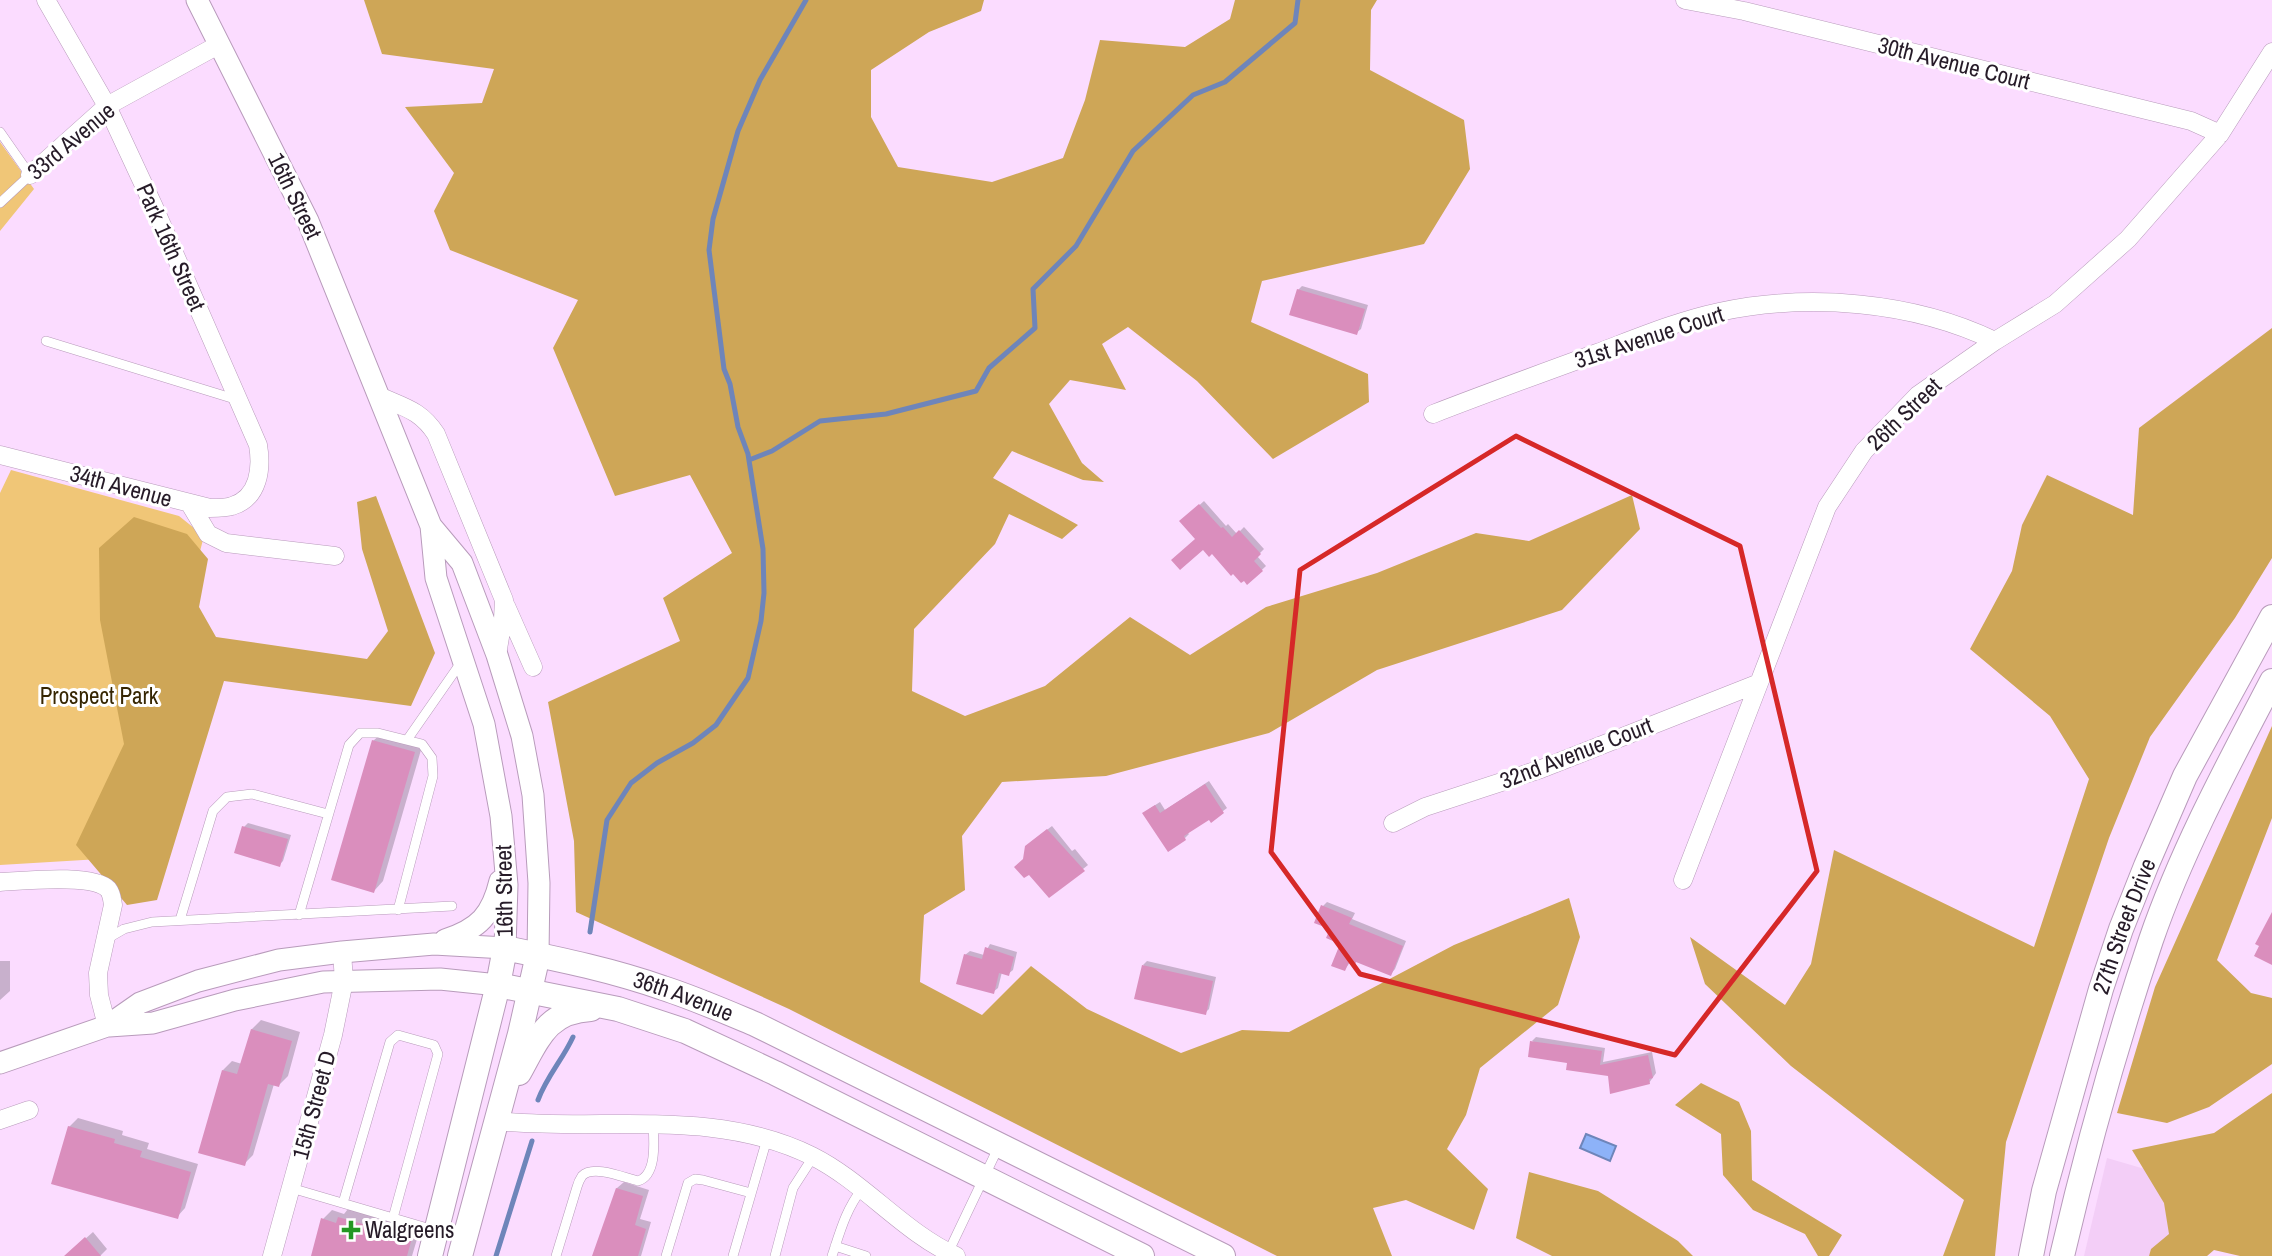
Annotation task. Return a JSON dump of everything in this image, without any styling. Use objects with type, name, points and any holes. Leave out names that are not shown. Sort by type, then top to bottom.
[{"type":"main road","name":"27th Street Drive","points":[[2031,1256],[2044,1191],[2101,989],[2121,929],[2190,765],[2272,617]]},
{"type":"main road","name":"27th Street Drive","points":[[2062,1256],[2093,1126],[2152,939],[2215,791],[2272,681]]},
{"type":"main road","name":"36th Avenue","points":[[505,948],[632,978],[755,1024],[1223,1256]]},
{"type":"main road","name":"16th Street","points":[[430,1256],[505,948]]},
{"type":"main road","name":"16th Street","points":[[460,1256],[538,955]]},
{"type":"main road","name":"36th Avenue","points":[[498,985],[618,1009],[654,1020],[720,1047],[1142,1256]]},
{"type":"main road","points":[[498,1114],[541,1034],[552,1021],[572,1011],[618,1009]]},
{"type":"street","name":"Park 16th Street","points":[[46,0],[107,106],[258,445],[261,461],[258,480],[243,501]]},
{"type":"street","name":"16th Street","points":[[197,0],[308,221],[381,397],[430,526],[436,578],[484,724],[502,816],[508,885],[505,948]]},
{"type":"street","name":"30th Avenue Court","points":[[1685,0],[1744,11],[2191,121],[2220,134]]},
{"type":"street","name":"33rd Avenue","points":[[30,175],[107,106],[220,44]]},
{"type":"street","name":"26th Street","points":[[1682,880],[1827,507],[1864,451],[1918,395],[1995,341],[2055,304],[2128,239],[2220,134],[2272,52]]},
{"type":"street","name":"31st Avenue Court","points":[[1433,414],[1671,325],[1719,312],[1757,307],[1815,303],[1902,310],[1964,326],[1995,341]]},
{"type":"street","name":"16th Street","points":[[381,397],[427,420],[436,435],[533,667]]},
{"type":"street","name":"34th Avenue","points":[[0,455],[210,508],[232,507],[243,501]]},
{"type":"street","points":[[190,504],[208,534],[226,543],[335,556]]},
{"type":"street","name":"16th Street","points":[[430,526],[462,563],[498,655],[522,736],[533,795],[539,883],[538,955]]},
{"type":"street","name":"16th Street","points":[[498,655],[503,600]]},
{"type":"street","name":"32nd Avenue Court","points":[[1393,822],[1425,807],[1541,769],[1759,683]]},
{"type":"street","points":[[434,944],[470,931],[494,905],[501,874],[502,816]]},
{"type":"street","points":[[0,882],[47,880],[98,883],[107,888],[112,895],[113,905],[98,973],[99,995],[107,1026]]},
{"type":"street","name":"36th Avenue","points":[[0,1063],[107,1026],[140,1003],[198,981],[279,960],[342,951],[434,944],[505,948]]},
{"type":"street","name":"15th Street D","points":[[272,1256],[333,1035],[344,981],[342,951]]},
{"type":"street","name":"36th Avenue","points":[[107,1026],[153,1024],[267,992],[323,982],[440,979],[498,985]]},
{"type":"street","points":[[0,1120],[29,1110]]},
{"type":"street","points":[[498,1114],[528,1125],[707,1126],[767,1139],[813,1157],[863,1189],[950,1255]]},
{"type":"lane","points":[[0,132],[30,175]]},
{"type":"lane","name":"33rd Avenue","points":[[0,203],[30,175]]},
{"type":"lane","points":[[47,341],[238,400]]},
{"type":"lane","points":[[407,740],[463,660]]},
{"type":"lane","points":[[299,915],[349,745],[360,733],[378,733],[422,744],[432,758],[433,776],[398,910]]},
{"type":"lane","points":[[180,920],[214,811],[227,797],[252,794],[328,814]]},
{"type":"lane","points":[[106,940],[124,929],[152,922],[453,906]]},
{"type":"lane","points":[[343,1203],[390,1042],[398,1035],[434,1045],[438,1054],[393,1218]]},
{"type":"lane","points":[[556,1256],[582,1176],[589,1171],[598,1171],[638,1181],[644,1180],[652,1159],[653,1125]]},
{"type":"lane","points":[[733,1256],[767,1139]]},
{"type":"lane","points":[[950,1255],[999,1146]]},
{"type":"lane","points":[[775,1256],[793,1188],[813,1157]]},
{"type":"lane","points":[[666,1256],[688,1182],[703,1180],[751,1194]]},
{"type":"lane","points":[[291,1188],[436,1231]]},
{"type":"lane","points":[[832,1256],[843,1221],[853,1200],[863,1189]]},
{"type":"lane","points":[[835,1245],[866,1256]]},
{"type":"highlighted area","points":[[1516,436],[1740,546],[1817,871],[1675,1055],[1360,974],[1271,852],[1300,570]]},
{"type":"shaded area","points":[[364,0],[984,0],[981,11],[929,32],[871,70],[871,117],[898,167],[992,182],[1063,158],[1085,100],[1100,40],[1185,47],[1230,19],[1235,0],[1377,0],[1371,10],[1370,70],[1464,120],[1470,169],[1424,244],[1262,281],[1251,322],[1368,374],[1369,402],[1273,459],[1197,381],[1128,327],[1102,344],[1126,390],[1070,380],[1049,404],[1082,463],[1104,482],[1083,480],[1012,451],[993,478],[1078,525],[1062,539],[1009,514],[995,544],[914,629],[912,691],[965,716],[1045,686],[1130,617],[1190,655],[1266,607],[1377,573],[1476,533],[1529,541],[1632,495],[1640,529],[1562,610],[1377,670],[1269,733],[1106,776],[1002,782],[962,836],[965,890],[924,915],[920,982],[982,1015],[1031,966],[1087,1009],[1181,1053],[1242,1030],[1289,1032],[1454,945],[1569,898],[1580,937],[1558,1005],[1480,1068],[1466,1115],[1447,1149],[1488,1189],[1474,1230],[1406,1200],[1373,1208],[1392,1256],[1277,1256],[789,1009],[576,912],[574,841],[548,702],[680,641],[663,598],[732,553],[690,475],[615,496],[553,348],[578,300],[450,250],[434,211],[454,173],[405,107],[482,103],[494,69],[382,54]]},
{"type":"shaded area","points":[[2272,328],[2272,558],[2235,618],[2150,737],[2109,838],[2006,1142],[1995,1256],[1943,1256],[1964,1200],[1791,1066],[1705,984],[1690,937],[1785,1005],[1811,964],[1834,850],[2034,947],[2089,779],[2050,716],[1970,649],[2012,571],[2022,525],[2047,475],[2133,515],[2139,428]]},
{"type":"shaded area","points":[[376,496],[435,653],[411,706],[224,681],[157,900],[127,905],[76,845],[124,744],[100,620],[99,548],[134,517],[187,534],[208,559],[199,607],[216,637],[367,659],[388,631],[362,549],[357,502]]},
{"type":"shaded area","points":[[2272,726],[2272,818],[2217,960],[2251,993],[2272,998],[2272,1064],[2209,1107],[2167,1123],[2117,1113],[2155,987]]},
{"type":"shaded area","points":[[1701,1083],[1739,1102],[1751,1131],[1752,1180],[1842,1235],[1829,1256],[1818,1256],[1805,1234],[1753,1210],[1723,1175],[1721,1134],[1675,1105]]},
{"type":"shaded area","points":[[2272,1093],[2272,1256],[2240,1256],[2214,1250],[2207,1256],[2149,1256],[2151,1249],[2169,1234],[2164,1203],[2132,1150],[2214,1133]]},
{"type":"shaded area","points":[[2107,1158],[2193,1183],[2173,1256],[2084,1256]]},
{"type":"shaded area","points":[[1529,1172],[1598,1191],[1678,1241],[1693,1256],[1552,1256],[1516,1238]]},
{"type":"green space","points":[[0,142],[34,189],[0,231]]},
{"type":"green space","name":"Prospect Park","points":[[11,470],[179,516],[204,536],[184,612],[150,856],[0,865],[0,493]]},
{"type":"water","points":[[1586,1134],[1616,1146],[1610,1161],[1580,1148]]},
{"type":"building","points":[[1297,289],[1365,309],[1357,335],[1289,315]]},
{"type":"building","points":[[1199,504],[1232,537],[1239,530],[1261,554],[1254,561],[1263,571],[1247,585],[1244,581],[1241,583],[1233,574],[1231,576],[1212,554],[1209,557],[1203,550],[1180,570],[1171,560],[1195,539],[1179,521]]},
{"type":"building","points":[[372,740],[415,752],[374,893],[331,880]]},
{"type":"building","points":[[1205,784],[1224,813],[1211,823],[1209,820],[1184,836],[1186,840],[1168,852],[1142,813],[1155,805],[1160,813]]},
{"type":"building","points":[[242,826],[288,839],[280,867],[234,853]]},
{"type":"building","points":[[1047,829],[1085,871],[1049,898],[1029,875],[1024,878],[1014,867],[1023,859],[1025,846]]},
{"type":"building","points":[[1321,905],[1352,918],[1349,924],[1403,946],[1391,976],[1356,962],[1355,965],[1349,962],[1345,971],[1331,966],[1340,944],[1326,938],[1330,929],[1314,923]]},
{"type":"building","points":[[2272,912],[2272,965],[2254,956],[2259,946],[2255,944]]},
{"type":"building","points":[[985,947],[1014,957],[1009,976],[999,973],[994,994],[956,984],[964,954],[982,959]]},
{"type":"building","points":[[1142,965],[1213,981],[1206,1015],[1134,999]]},
{"type":"building","points":[[251,1029],[292,1041],[279,1087],[268,1084],[245,1166],[198,1153],[222,1070],[237,1074]]},
{"type":"building","points":[[1530,1041],[1602,1051],[1600,1065],[1648,1055],[1653,1078],[1649,1079],[1650,1084],[1610,1094],[1608,1076],[1566,1070],[1567,1063],[1528,1057]]},
{"type":"building","points":[[68,1126],[115,1139],[114,1143],[142,1151],[140,1157],[191,1172],[178,1219],[51,1184]]},
{"type":"building","points":[[616,1188],[643,1196],[635,1225],[646,1229],[638,1256],[592,1256]]},
{"type":"building","name":"Walgreens","points":[[338,1217],[412,1238],[407,1256],[311,1256],[321,1218],[336,1223]]},
{"type":"building","points":[[85,1237],[101,1256],[64,1256]]},
{"type":"waterway","points":[[590,932],[607,820],[631,783],[716,725],[748,678],[761,621],[764,593],[763,549],[748,454],[738,427],[730,384],[724,369],[709,250],[713,219],[738,131],[760,80],[806,0]]},
{"type":"waterway","points":[[749,460],[772,451],[820,421],[886,414],[976,391],[989,368],[1035,328],[1033,289],[1076,246],[1133,151],[1193,95],[1225,82],[1295,23],[1298,0]]},
{"type":"waterway","points":[[538,1100],[573,1037]]},
{"type":"waterway","points":[[496,1256],[532,1141]]},
{"type":"place","name":"Walgreens","points":[[351,1230]]}]
